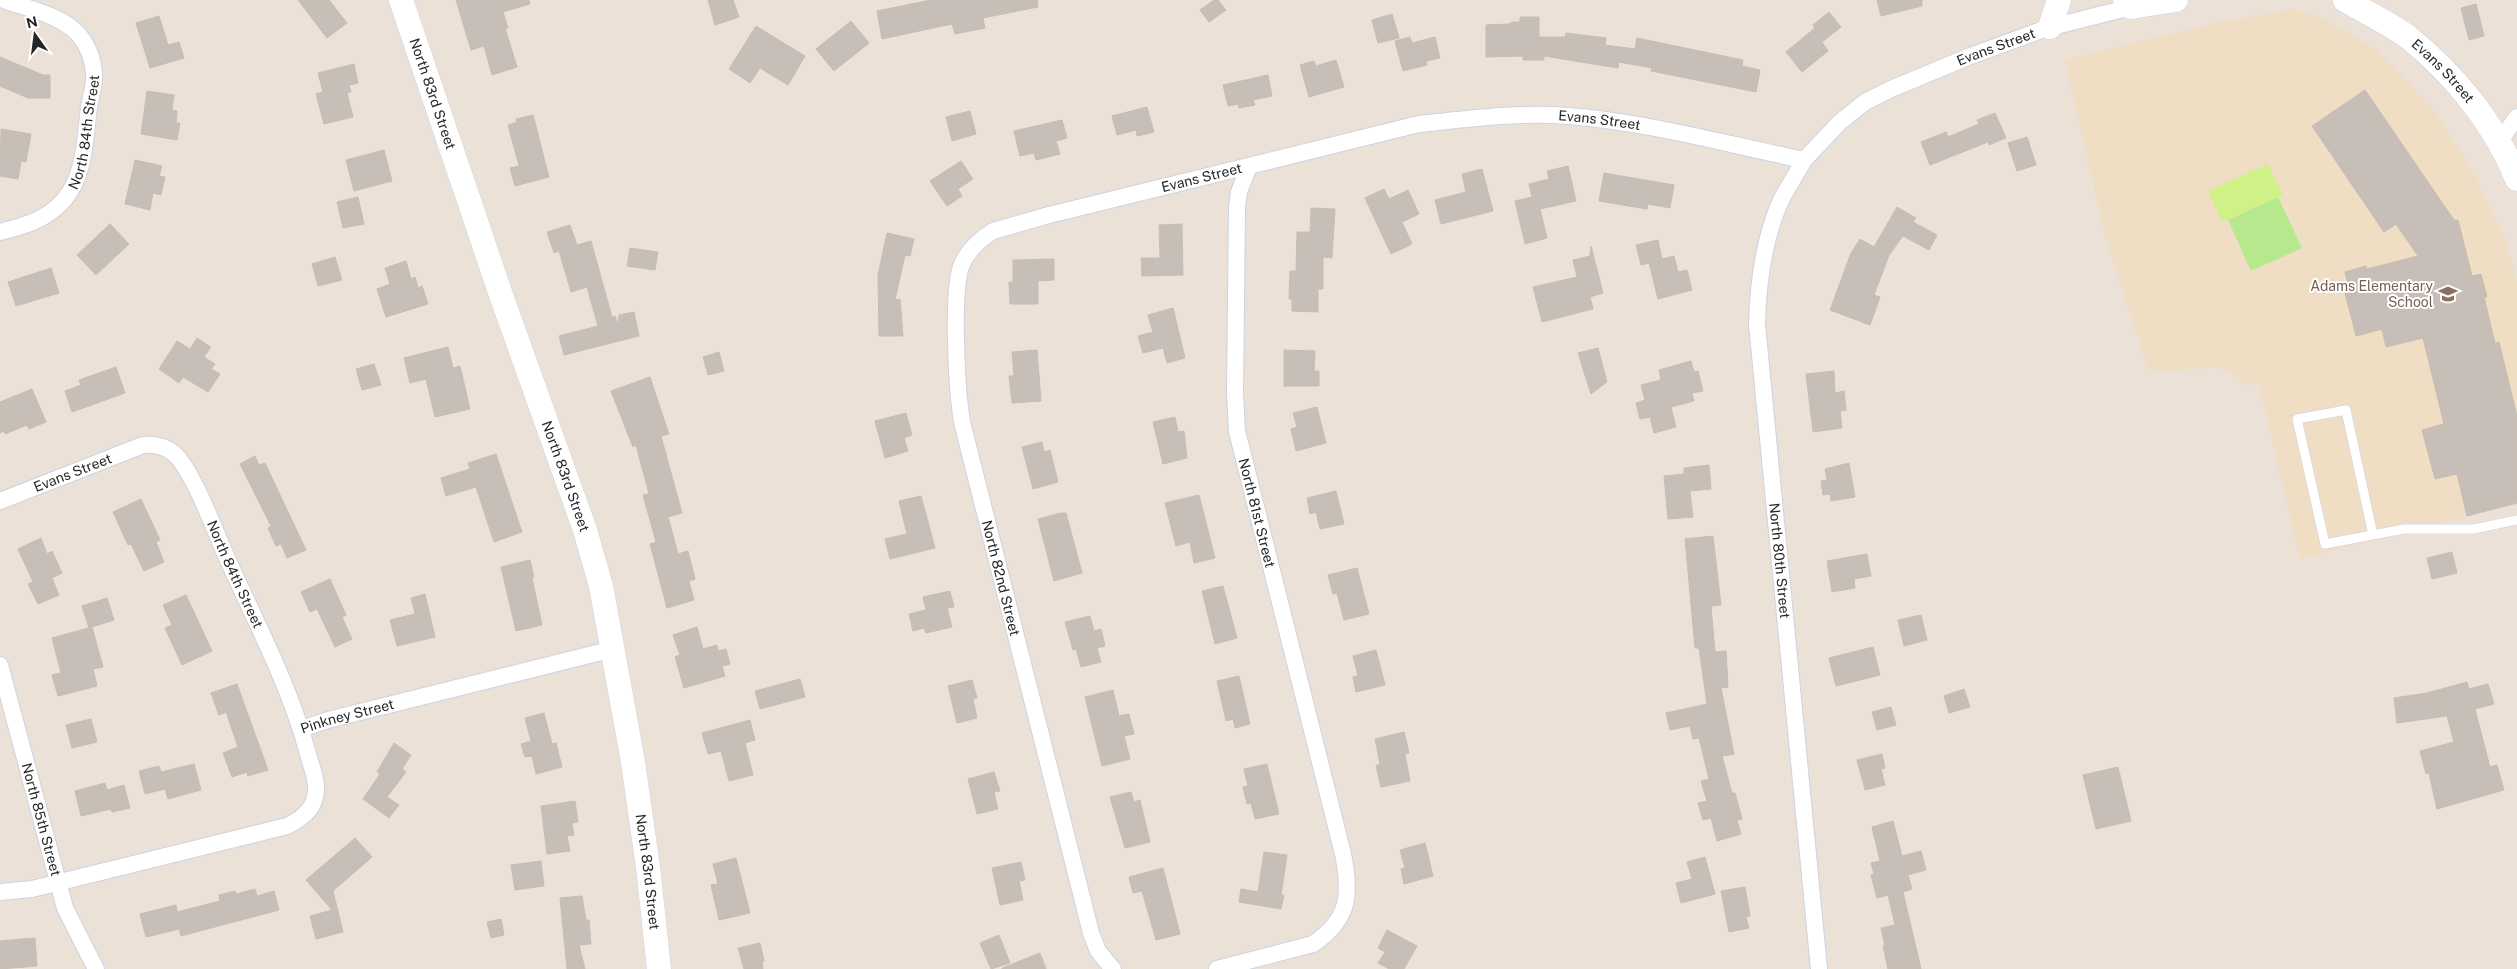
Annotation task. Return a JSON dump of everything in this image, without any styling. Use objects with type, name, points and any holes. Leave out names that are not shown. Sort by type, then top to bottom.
[{"type":"street","name":"North 84th Street","points":[[0,232],[20,227],[50,214],[72,190],[81,165],[94,75],[92,59],[85,44],[77,34],[60,21],[4,0]]},
{"type":"street","name":"North 83rd Street","points":[[401,0],[498,286],[585,530],[601,586],[635,771],[659,969]]},
{"type":"street","points":[[2050,27],[2059,0]]},
{"type":"street","name":"Evans Street","points":[[992,232],[1049,215],[1419,124],[1471,117],[1567,116],[1625,123],[1804,160],[1829,132],[1865,102],[1960,60],[2050,27],[2128,3],[2176,0]]},
{"type":"street","name":"Evans Street","points":[[2345,0],[2407,36],[2434,61],[2486,120],[2517,179]]},
{"type":"street","points":[[2499,142],[2517,117]]},
{"type":"street","name":"North 80th Street","points":[[1804,160],[1781,201],[1770,234],[1760,278],[1757,324],[1819,969]]},
{"type":"street","name":"North 81st Street","points":[[1217,969],[1313,944],[1326,935],[1339,920],[1348,893],[1343,854],[1238,431],[1235,394],[1237,207],[1239,192],[1249,166]]},
{"type":"street","name":"North 82nd Street","points":[[992,232],[970,250],[959,273],[957,289],[959,401],[965,436],[1091,933],[1098,952],[1113,969]]},
{"type":"street","name":"North 84th Street","points":[[143,445],[160,446],[171,451],[180,459],[296,710],[302,729]]},
{"type":"street","name":"Evans Street","points":[[0,501],[143,445]]},
{"type":"street","name":"Pinkney Street","points":[[0,892],[32,889],[287,826],[298,821],[308,813],[316,792],[316,783],[302,729],[613,649]]},
{"type":"street","name":"North 85th Street","points":[[0,665],[65,908],[96,969]]},
{"type":"lane","points":[[2373,535],[2346,410],[2297,419],[2325,544],[2373,535],[2404,528],[2474,529],[2517,520]]},
{"type":"shaded area","points":[[2292,9],[2324,18],[2375,49],[2438,116],[2476,177],[2503,234],[2517,280],[2517,504],[2300,559],[2260,388],[2256,385],[2244,384],[2233,372],[2218,367],[2155,372],[2148,368],[2105,235],[2065,60],[2220,22]]},
{"type":"green space","points":[[2268,164],[2283,195],[2222,222],[2208,191]]},
{"type":"green space","points":[[2278,197],[2302,248],[2251,271],[2228,220]]},
{"type":"building","points":[[298,0],[329,0],[347,23],[327,38]]},
{"type":"building","points":[[456,0],[529,0],[530,4],[503,12],[508,28],[505,28],[517,67],[492,75],[484,46],[471,50]]},
{"type":"building","points":[[708,0],[733,0],[739,17],[715,25]]},
{"type":"building","points":[[931,0],[1037,0],[1038,7],[983,18],[985,28],[955,34],[952,24],[882,39],[877,11]]},
{"type":"building","points":[[1214,0],[1218,0],[1226,10],[1209,22],[1200,10]]},
{"type":"building","points":[[1877,0],[1922,0],[1922,6],[1881,16]]},
{"type":"building","points":[[2476,4],[2484,36],[2469,40],[2461,8]]},
{"type":"building","points":[[1829,12],[1841,27],[1822,42],[1828,51],[1802,72],[1786,52],[1815,28],[1813,25]]},
{"type":"building","points":[[1392,14],[1399,38],[1378,43],[1372,20]]},
{"type":"building","points":[[159,16],[168,45],[179,42],[184,58],[150,68],[136,23]]},
{"type":"building","points":[[1520,17],[1539,17],[1539,37],[1565,37],[1566,33],[1606,38],[1605,45],[1635,49],[1637,38],[1743,60],[1742,66],[1760,70],[1756,92],[1651,71],[1652,68],[1619,62],[1618,68],[1544,56],[1544,60],[1523,60],[1523,56],[1486,57],[1486,25],[1520,22]]},
{"type":"building","points":[[851,21],[869,43],[834,71],[816,49]]},
{"type":"building","points":[[756,26],[805,56],[788,85],[760,68],[750,83],[729,69]]},
{"type":"building","points":[[1410,37],[1412,43],[1435,37],[1440,58],[1426,61],[1427,65],[1403,71],[1395,41]]},
{"type":"building","points":[[0,57],[43,75],[50,75],[50,98],[28,98],[0,86]]},
{"type":"building","points":[[1336,60],[1344,87],[1309,97],[1300,65],[1314,61],[1316,66]]},
{"type":"building","points":[[354,64],[358,83],[349,85],[351,92],[347,93],[353,117],[324,124],[316,94],[323,92],[318,73]]},
{"type":"building","points":[[1268,75],[1272,96],[1253,100],[1255,105],[1239,108],[1238,104],[1228,106],[1223,85]]},
{"type":"building","name":"Adams Elementary School","points":[[2365,90],[2454,220],[2458,220],[2472,276],[2481,274],[2487,297],[2484,297],[2495,343],[2499,342],[2517,416],[2517,503],[2467,516],[2457,474],[2435,479],[2422,430],[2444,424],[2423,338],[2386,347],[2382,329],[2356,336],[2345,293],[2350,292],[2345,272],[2366,266],[2367,269],[2418,256],[2396,224],[2384,232],[2312,126]]},
{"type":"building","points":[[147,91],[174,95],[172,110],[177,111],[176,123],[180,123],[177,140],[141,134]]},
{"type":"building","points":[[1147,107],[1154,132],[1137,136],[1136,130],[1117,135],[1112,116]]},
{"type":"building","points":[[970,111],[976,134],[952,141],[946,117]]},
{"type":"building","points":[[1995,113],[2006,138],[1989,145],[1988,142],[1930,165],[1921,142],[1946,132],[1948,137],[1979,124],[1977,120]]},
{"type":"building","points":[[533,115],[549,177],[515,186],[510,168],[519,166],[508,125],[517,122],[516,119]]},
{"type":"building","points":[[1062,120],[1067,138],[1056,141],[1060,154],[1036,160],[1034,153],[1020,156],[1014,131]]},
{"type":"building","points":[[1,129],[31,134],[26,162],[21,161],[18,179],[0,176]]},
{"type":"building","points":[[2027,137],[2036,165],[2017,171],[2008,143]]},
{"type":"building","points":[[384,150],[392,181],[354,191],[346,160]]},
{"type":"building","points":[[135,160],[162,166],[159,176],[165,177],[161,195],[153,193],[150,210],[125,204]]},
{"type":"building","points":[[961,161],[973,179],[958,189],[962,196],[947,206],[930,181]]},
{"type":"building","points":[[1568,166],[1576,201],[1540,209],[1547,238],[1525,244],[1515,201],[1532,197],[1529,184],[1549,179],[1547,171]]},
{"type":"building","points":[[1482,169],[1493,211],[1441,224],[1435,200],[1466,192],[1462,174]]},
{"type":"building","points":[[1604,173],[1674,185],[1670,208],[1648,204],[1647,209],[1599,201]]},
{"type":"building","points":[[1384,189],[1389,199],[1408,190],[1419,214],[1402,222],[1412,244],[1391,254],[1365,198]]},
{"type":"building","points":[[358,197],[364,224],[343,228],[337,202]]},
{"type":"building","points":[[1897,207],[1916,218],[1913,222],[1937,235],[1929,250],[1903,236],[1889,255],[1874,295],[1880,297],[1870,325],[1830,310],[1851,253],[1860,239],[1874,247]]},
{"type":"building","points":[[1311,208],[1335,209],[1332,258],[1323,257],[1323,289],[1318,289],[1318,312],[1292,311],[1292,299],[1289,299],[1290,271],[1296,271],[1297,232],[1310,232]]},
{"type":"building","points":[[110,224],[129,244],[96,275],[77,255]]},
{"type":"building","points":[[1182,224],[1183,275],[1142,276],[1141,258],[1160,258],[1159,225]]},
{"type":"building","points":[[570,225],[577,245],[591,241],[612,317],[615,316],[618,325],[619,315],[634,312],[639,336],[564,355],[559,336],[598,326],[587,287],[571,292],[559,251],[554,253],[547,232]]},
{"type":"building","points":[[887,233],[914,239],[910,256],[905,255],[895,300],[900,299],[903,336],[879,336],[878,275]]},
{"type":"building","points":[[1658,240],[1662,259],[1674,256],[1678,272],[1687,270],[1692,290],[1658,299],[1649,263],[1641,265],[1636,245]]},
{"type":"building","points":[[1591,246],[1603,293],[1590,297],[1593,309],[1542,322],[1533,287],[1577,277],[1573,260],[1590,256]]},
{"type":"building","points":[[630,248],[658,252],[655,270],[627,266]]},
{"type":"building","points":[[335,257],[342,280],[318,286],[312,264]]},
{"type":"building","points":[[1054,259],[1054,280],[1038,281],[1038,304],[1010,304],[1009,282],[1013,282],[1013,260]]},
{"type":"building","points":[[406,261],[411,279],[415,277],[418,288],[422,286],[428,304],[386,317],[377,289],[390,284],[385,268]]},
{"type":"building","points":[[51,268],[59,293],[16,306],[8,282]]},
{"type":"building","points":[[1173,308],[1185,358],[1167,363],[1163,348],[1143,353],[1138,336],[1153,332],[1148,315]]},
{"type":"building","points":[[197,338],[211,347],[204,357],[215,364],[211,369],[220,374],[208,392],[183,377],[179,383],[159,369],[177,341],[190,349]]},
{"type":"building","points":[[448,347],[453,368],[460,366],[470,409],[435,417],[426,379],[410,383],[404,358]]},
{"type":"building","points":[[1598,348],[1607,382],[1591,394],[1578,353]]},
{"type":"building","points":[[1037,350],[1041,401],[1012,403],[1009,376],[1014,376],[1012,352]]},
{"type":"building","points":[[1284,350],[1315,351],[1314,371],[1319,371],[1319,386],[1284,386]]},
{"type":"building","points":[[719,352],[724,371],[708,375],[703,357]]},
{"type":"building","points":[[1691,361],[1694,372],[1698,371],[1703,391],[1692,393],[1694,401],[1671,407],[1676,427],[1654,433],[1650,417],[1640,419],[1636,403],[1645,400],[1641,385],[1661,380],[1659,370]]},
{"type":"building","points":[[374,364],[381,385],[362,390],[356,369]]},
{"type":"building","points":[[116,367],[125,393],[72,412],[65,391],[81,385],[79,380]]},
{"type":"building","points":[[1834,371],[1835,393],[1844,391],[1846,410],[1840,411],[1842,428],[1813,432],[1806,374]]},
{"type":"building","points":[[650,377],[669,434],[661,436],[682,513],[668,517],[678,554],[688,551],[695,579],[689,581],[694,600],[667,608],[650,544],[656,542],[643,495],[649,494],[636,445],[633,447],[611,391]]},
{"type":"building","points":[[32,389],[46,422],[29,429],[27,425],[5,434],[4,431],[0,433],[0,402]]},
{"type":"building","points":[[1317,407],[1326,443],[1296,451],[1291,429],[1297,427],[1293,413]]},
{"type":"building","points":[[906,413],[912,435],[904,438],[908,451],[885,458],[875,421]]},
{"type":"building","points":[[1175,417],[1178,432],[1184,431],[1187,458],[1163,464],[1153,422]]},
{"type":"building","points":[[1042,442],[1044,452],[1050,450],[1058,482],[1033,489],[1022,447]]},
{"type":"building","points":[[496,454],[522,532],[494,542],[476,487],[446,496],[441,478],[470,469],[468,463]]},
{"type":"building","points":[[255,456],[259,465],[265,463],[306,550],[287,558],[281,544],[276,546],[268,528],[271,526],[240,464]]},
{"type":"building","points":[[1849,463],[1855,497],[1831,501],[1830,494],[1823,495],[1821,481],[1827,480],[1825,469]]},
{"type":"building","points":[[1709,465],[1711,489],[1690,491],[1693,517],[1668,519],[1664,476],[1684,474],[1684,468]]},
{"type":"building","points":[[1336,491],[1344,524],[1320,529],[1316,512],[1310,514],[1307,498]]},
{"type":"building","points":[[1199,495],[1215,558],[1194,563],[1190,542],[1176,546],[1165,503]]},
{"type":"building","points":[[921,496],[935,548],[890,559],[885,539],[907,534],[899,501]]},
{"type":"building","points":[[141,499],[160,540],[156,542],[164,562],[144,571],[131,544],[128,545],[113,512]]},
{"type":"building","points":[[1066,513],[1082,573],[1054,581],[1038,519]]},
{"type":"building","points":[[1713,536],[1721,605],[1711,606],[1715,652],[1726,651],[1728,687],[1721,688],[1734,754],[1722,756],[1732,793],[1735,793],[1742,819],[1737,820],[1741,834],[1717,841],[1711,818],[1703,820],[1698,803],[1707,801],[1701,781],[1709,779],[1699,738],[1693,739],[1690,726],[1670,730],[1666,713],[1707,704],[1699,648],[1695,648],[1685,539]]},
{"type":"building","points":[[41,538],[47,554],[52,551],[62,573],[52,578],[59,595],[38,604],[28,584],[33,582],[18,549]]},
{"type":"building","points":[[2452,552],[2457,573],[2432,579],[2427,558]]},
{"type":"building","points":[[1867,554],[1871,576],[1854,579],[1855,588],[1832,592],[1827,561]]},
{"type":"building","points":[[530,560],[542,625],[516,631],[501,567]]},
{"type":"building","points":[[1357,568],[1369,614],[1344,620],[1337,593],[1333,594],[1328,575]]},
{"type":"building","points":[[330,579],[346,615],[342,617],[352,639],[335,647],[317,609],[310,612],[301,592]]},
{"type":"building","points":[[1223,586],[1237,638],[1215,644],[1202,591]]},
{"type":"building","points":[[950,591],[954,607],[947,608],[952,627],[926,633],[924,628],[913,631],[909,614],[926,610],[923,597]]},
{"type":"building","points":[[425,594],[435,637],[397,646],[390,620],[415,614],[411,598]]},
{"type":"building","points":[[186,595],[212,651],[182,665],[165,628],[172,625],[163,605]]},
{"type":"building","points":[[107,598],[114,620],[89,628],[82,606]]},
{"type":"building","points":[[1921,615],[1927,640],[1904,646],[1898,620]]},
{"type":"building","points":[[1090,616],[1094,631],[1101,629],[1105,646],[1097,648],[1101,662],[1081,667],[1076,649],[1073,650],[1065,622]]},
{"type":"building","points":[[92,627],[103,667],[93,669],[97,686],[58,696],[52,675],[61,673],[52,638]]},
{"type":"building","points":[[697,627],[703,649],[717,645],[718,651],[726,649],[730,664],[722,666],[725,676],[684,688],[675,657],[680,655],[673,635]]},
{"type":"building","points":[[1873,647],[1880,675],[1836,686],[1829,658]]},
{"type":"building","points":[[1376,650],[1385,685],[1356,692],[1353,677],[1358,676],[1353,656]]},
{"type":"building","points":[[1239,676],[1250,724],[1235,728],[1233,719],[1226,721],[1217,681]]},
{"type":"building","points":[[800,679],[805,697],[760,709],[755,691]]},
{"type":"building","points":[[972,680],[977,698],[973,699],[977,718],[957,723],[948,686]]},
{"type":"building","points":[[2467,682],[2469,689],[2488,684],[2494,704],[2475,709],[2490,767],[2497,765],[2504,790],[2437,809],[2429,773],[2426,774],[2420,751],[2454,742],[2447,716],[2397,723],[2394,698],[2427,693]]},
{"type":"building","points":[[237,684],[268,770],[248,776],[247,772],[232,777],[223,753],[238,747],[226,712],[219,715],[211,693]]},
{"type":"building","points":[[1964,689],[1970,707],[1949,713],[1944,696]]},
{"type":"building","points":[[1113,690],[1119,716],[1129,714],[1134,734],[1124,736],[1130,759],[1102,766],[1085,697]]},
{"type":"building","points":[[1891,707],[1896,725],[1877,730],[1872,712]]},
{"type":"building","points":[[544,713],[552,744],[556,743],[562,767],[536,774],[532,756],[525,757],[521,744],[531,741],[525,718]]},
{"type":"building","points":[[91,719],[97,742],[72,748],[66,725]]},
{"type":"building","points":[[750,720],[755,740],[745,743],[753,775],[729,781],[721,751],[708,754],[702,733]]},
{"type":"building","points":[[1404,732],[1409,753],[1405,754],[1410,781],[1381,787],[1376,766],[1380,764],[1375,739]]},
{"type":"building","points":[[394,743],[411,755],[402,769],[406,772],[387,797],[399,805],[389,818],[363,799],[380,774],[377,772]]},
{"type":"building","points":[[1882,754],[1885,768],[1881,769],[1885,785],[1865,790],[1857,760]]},
{"type":"building","points":[[194,764],[201,790],[168,799],[165,789],[145,794],[139,771],[159,766],[161,772]]},
{"type":"building","points":[[1267,764],[1279,814],[1255,819],[1251,803],[1247,804],[1243,787],[1248,786],[1244,769]]},
{"type":"building","points":[[2118,767],[2131,821],[2096,829],[2083,775]]},
{"type":"building","points":[[994,772],[1000,791],[994,792],[998,809],[977,814],[968,779]]},
{"type":"building","points":[[105,783],[107,790],[124,785],[130,808],[112,812],[111,809],[81,816],[75,791]]},
{"type":"building","points":[[1131,792],[1134,802],[1140,800],[1150,842],[1125,848],[1110,797]]},
{"type":"building","points":[[575,801],[578,822],[572,823],[574,835],[567,836],[570,851],[547,854],[541,806]]},
{"type":"building","points":[[1893,821],[1902,856],[1921,851],[1926,870],[1908,875],[1912,889],[1903,892],[1921,969],[1888,969],[1883,946],[1885,946],[1881,928],[1895,925],[1888,895],[1877,898],[1871,875],[1874,874],[1871,863],[1880,861],[1872,827]]},
{"type":"building","points":[[355,838],[372,857],[333,891],[343,932],[316,939],[310,916],[332,910],[306,880]]},
{"type":"building","points":[[1425,843],[1433,876],[1404,884],[1401,869],[1405,868],[1400,850]]},
{"type":"building","points":[[1264,852],[1287,855],[1281,895],[1284,895],[1281,909],[1239,902],[1241,889],[1258,892]]},
{"type":"building","points":[[1705,857],[1715,894],[1681,903],[1676,883],[1692,879],[1687,862]]},
{"type":"building","points":[[736,858],[750,913],[719,920],[711,885],[718,884],[713,864]]},
{"type":"building","points":[[541,861],[544,886],[515,890],[511,865]]},
{"type":"building","points":[[1021,862],[1025,880],[1019,881],[1023,900],[1000,905],[992,868]]},
{"type":"building","points":[[1163,868],[1180,934],[1156,940],[1142,891],[1133,893],[1129,877]]},
{"type":"building","points":[[1745,887],[1750,916],[1746,917],[1749,928],[1729,932],[1721,891]]},
{"type":"building","points":[[255,889],[257,896],[274,891],[279,910],[181,936],[179,929],[146,937],[140,914],[176,905],[177,912],[220,901],[219,895],[235,891],[236,894]]},
{"type":"building","points":[[582,896],[586,920],[589,920],[591,944],[579,945],[585,969],[567,969],[560,898]]},
{"type":"building","points":[[501,919],[504,935],[491,938],[487,922]]},
{"type":"building","points":[[1387,930],[1417,946],[1404,969],[1389,969],[1378,963],[1385,952],[1378,948]]},
{"type":"building","points":[[999,935],[1010,963],[991,969],[980,943]]},
{"type":"building","points":[[35,938],[37,966],[0,969],[0,941]]},
{"type":"building","points":[[760,943],[764,961],[762,962],[763,969],[744,969],[738,948]]},
{"type":"building","points":[[1040,953],[1046,969],[1002,969],[1002,968]]},
{"type":"place","name":"Adams Elementary School","points":[[2448,294]]}]
